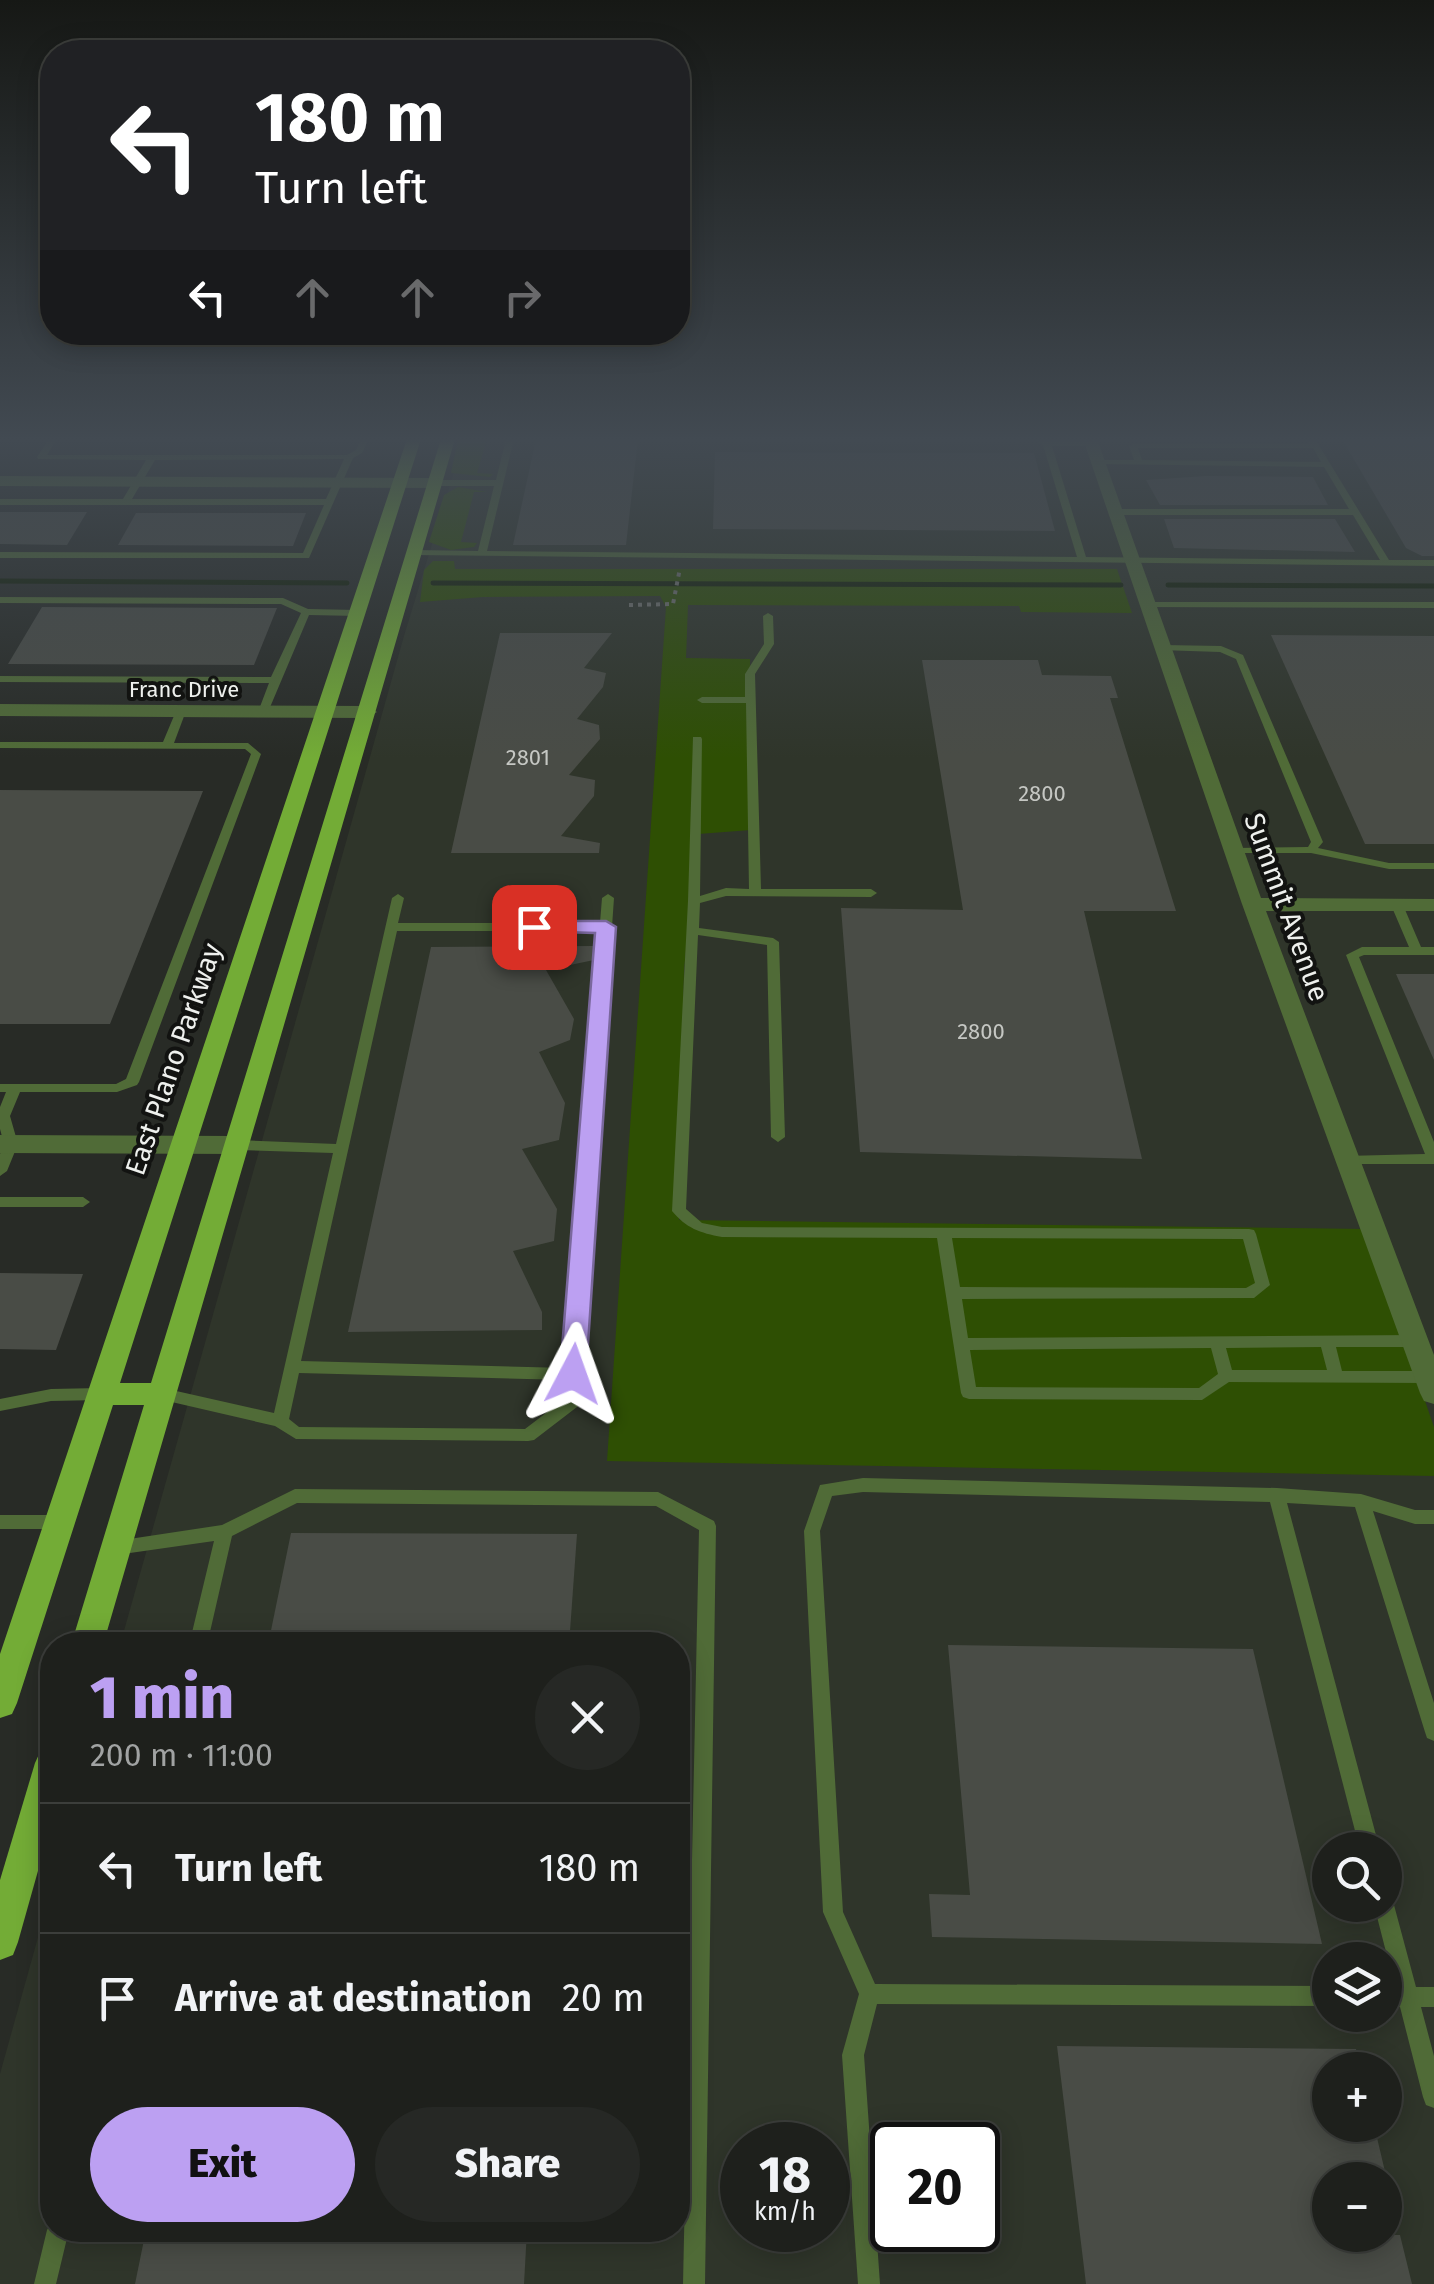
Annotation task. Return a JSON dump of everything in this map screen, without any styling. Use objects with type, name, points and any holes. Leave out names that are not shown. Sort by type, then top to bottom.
[{"type":"main road","name":"East Plano Parkway","points":[[0,1703],[380,546]]},
{"type":"main road","points":[[91,1632],[416,546]]},
{"type":"main road","points":[[369,582],[406,582]]},
{"type":"main road","points":[[267,897],[313,898]]},
{"type":"main road","points":[[100,1394],[163,1394]]},
{"type":"main road","points":[[3,1925],[40,1803]]},
{"type":"street","name":"Summit Avenue","points":[[1128,546],[1253,904],[1431,1385]]},
{"type":"street","name":"Franc Drive","points":[[0,710],[368,712]]},
{"type":"street","points":[[1253,904],[1434,905]]},
{"type":"street","points":[[6,1144],[237,1145]]},
{"type":"lane","points":[[0,555],[306,556],[311,546]]},
{"type":"lane","points":[[482,554],[484,546]]},
{"type":"lane","points":[[1078,546],[1082,558]]},
{"type":"lane","points":[[1376,546],[1386,562]]},
{"type":"lane","points":[[414,553],[1434,563]]},
{"type":"lane","points":[[0,600],[282,601],[306,612],[358,613]]},
{"type":"lane","points":[[1148,605],[1434,605]]},
{"type":"lane","points":[[263,712],[306,612]]},
{"type":"lane","points":[[755,892],[750,674],[769,644],[768,616]]},
{"type":"lane","points":[[1163,648],[1221,649],[1240,657],[1317,842],[1311,850]]},
{"type":"lane","points":[[0,680],[274,680]]},
{"type":"lane","points":[[702,700],[751,700]]},
{"type":"lane","points":[[167,746],[182,711]]},
{"type":"lane","points":[[697,739],[694,901],[679,1211],[698,1227],[722,1232],[1249,1234],[1263,1285],[1249,1294],[953,1293]]},
{"type":"lane","points":[[0,745],[248,746],[256,754],[132,1082],[117,1088],[7,1088],[3,1116],[6,1144],[0,1170]]},
{"type":"lane","points":[[1234,851],[1311,850],[1389,866],[1434,866]]},
{"type":"lane","points":[[694,901],[726,892],[871,893]]},
{"type":"lane","points":[[280,1421],[398,898]]},
{"type":"lane","points":[[163,1394],[280,1421],[296,1432],[528,1435],[570,1403],[608,898]]},
{"type":"lane","points":[[1398,905],[1417,951]]},
{"type":"lane","points":[[392,927],[606,927]]},
{"type":"lane","points":[[692,930],[773,942],[778,1136]]},
{"type":"lane","points":[[1350,1159],[1434,1159],[1352,955],[1362,950],[1434,951]]},
{"type":"lane","points":[[237,1145],[342,1148]]},
{"type":"lane","points":[[0,1202],[83,1202]]},
{"type":"lane","points":[[944,1234],[969,1393],[1202,1394],[1226,1376],[1336,1376],[1431,1385]]},
{"type":"lane","points":[[961,1344],[1416,1341]]},
{"type":"lane","points":[[1216,1342],[1226,1376]]},
{"type":"lane","points":[[1327,1342],[1336,1376]]},
{"type":"lane","points":[[292,1367],[573,1374]]},
{"type":"lane","points":[[0,1405],[51,1396],[100,1394]]},
{"type":"lane","points":[[869,2284],[853,2056],[869,1994],[833,1912],[812,1532],[826,1490],[863,1485],[1277,1496],[1360,1501],[1416,1517],[1434,1517]]},
{"type":"lane","points":[[115,1548],[225,1532],[296,1496],[658,1499],[708,1526],[694,2284]]},
{"type":"lane","points":[[1277,1496],[1365,1832]]},
{"type":"lane","points":[[1360,1501],[1434,1732]]},
{"type":"lane","points":[[0,1522],[59,1522]]},
{"type":"lane","points":[[201,1632],[225,1532]]},
{"type":"lane","points":[[1388,1922],[1434,2097]]},
{"type":"lane","points":[[869,1994],[1312,1996]]},
{"type":"lane","points":[[1402,1996],[1434,1997]]},
{"type":"lane","points":[[45,2284],[55,2242]]},
{"type":"path","points":[[629,605],[673,604],[677,573]]},
{"type":"shaded area","points":[[432,546],[1434,546],[1434,2284],[0,2284],[0,2074],[40,1930],[40,2242],[690,2242],[690,1632],[124,1632]]},
{"type":"green space","points":[[439,546],[475,546],[474,547],[451,550]]},
{"type":"green space","points":[[433,561],[454,561],[455,569],[1117,569],[1132,613],[1021,612],[1019,606],[688,605],[686,658],[750,659],[751,830],[698,834],[684,970],[679,1220],[1366,1229],[1434,1427],[1434,1476],[607,1461],[666,607],[660,596],[483,597],[420,602],[424,570]]},
{"type":"building","points":[[1351,546],[1355,552],[1174,548]]},
{"type":"building","points":[[1434,546],[1434,556],[1422,556],[1406,548]]},
{"type":"building","points":[[42,607],[277,608],[254,665],[8,664]]},
{"type":"building","points":[[500,633],[612,633],[584,668],[606,673],[603,687],[577,719],[599,725],[600,739],[569,775],[595,780],[594,796],[561,836],[600,843],[599,853],[451,853]]},
{"type":"building","points":[[1271,635],[1434,636],[1434,844],[1365,844]]},
{"type":"building","points":[[922,660],[1038,660],[1042,675],[1111,676],[1118,698],[1110,698],[1176,911],[1084,911],[1142,1159],[860,1152],[841,908],[963,910]]},
{"type":"building","points":[[0,790],[203,791],[110,1024],[0,1024]]},
{"type":"building","points":[[595,946],[594,960],[546,970],[574,1019],[570,1040],[539,1052],[565,1103],[559,1140],[522,1149],[557,1209],[554,1241],[513,1251],[542,1312],[542,1330],[348,1332],[431,947]]},
{"type":"building","points":[[1396,974],[1434,974],[1434,1060]]},
{"type":"building","points":[[0,1273],[83,1274],[56,1350],[0,1349]]},
{"type":"building","points":[[291,1533],[577,1534],[570,1632],[271,1632]]},
{"type":"building","points":[[948,1645],[1253,1649],[1312,1901],[1312,1922],[1317,1922],[1322,1942],[932,1937],[929,1894],[970,1895]]},
{"type":"building","points":[[1057,2046],[1356,2049],[1357,2052],[1312,2052],[1312,2142],[1378,2142],[1383,2162],[1312,2162],[1312,2252],[1402,2252],[1402,2243],[1412,2284],[1086,2284]]},
{"type":"building","points":[[144,2242],[526,2242],[524,2284],[135,2284]]},
{"type":"waterway","points":[[0,581],[347,583]]},
{"type":"waterway","points":[[433,583],[1121,585]]},
{"type":"waterway","points":[[1168,585],[1434,586]]},
{"type":"route","points":[[534,927],[606,927],[573,1374]]}]
